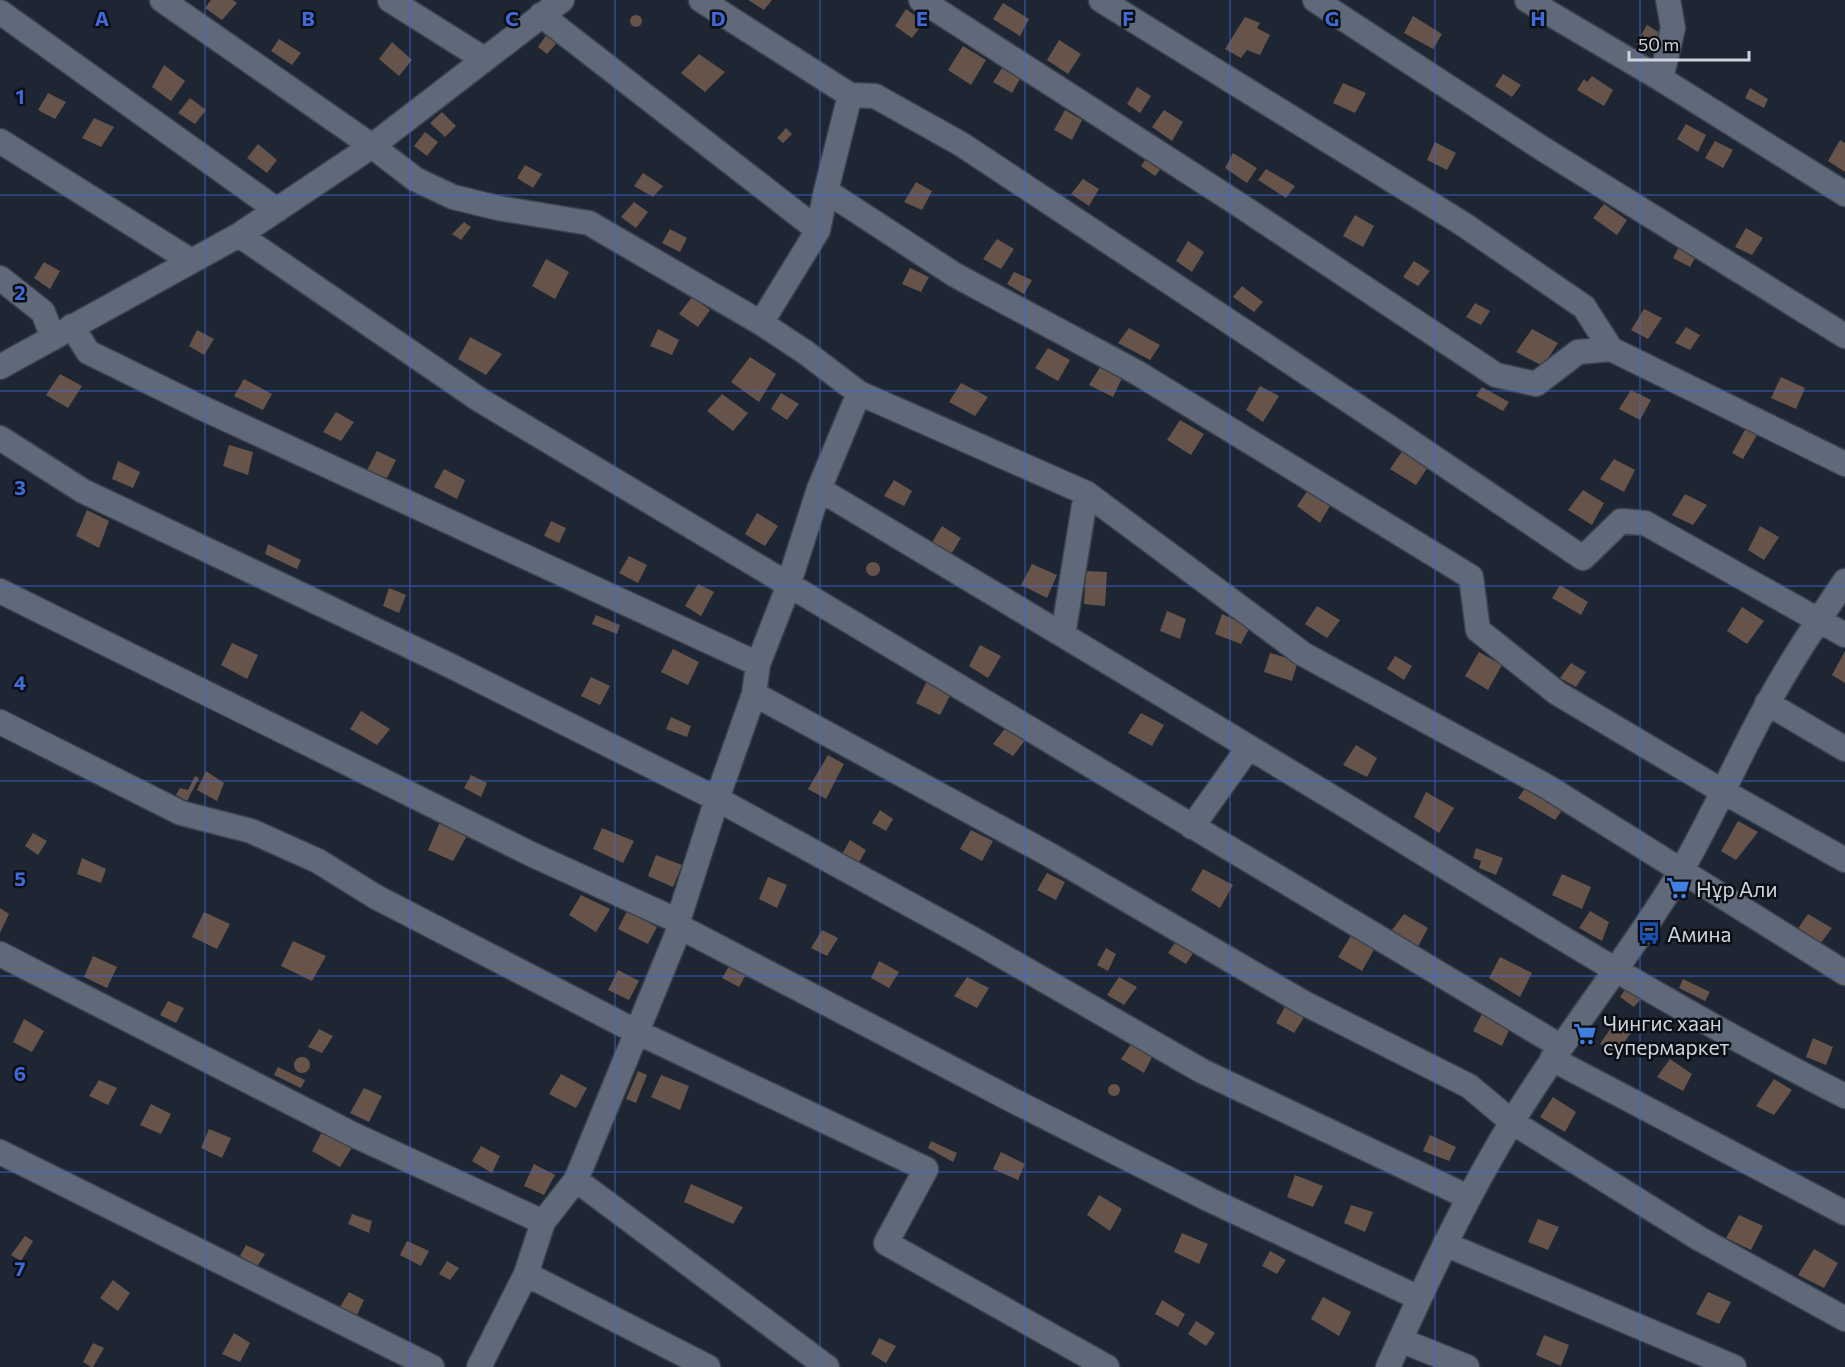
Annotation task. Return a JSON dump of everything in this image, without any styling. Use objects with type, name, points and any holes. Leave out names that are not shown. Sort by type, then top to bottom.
[{"type":"street","points":[[162,0],[372,146],[415,179],[453,197],[498,208],[589,223],[761,323],[805,352],[859,393],[1086,493],[1303,654],[1546,786],[1845,973]]},
{"type":"street","points":[[390,0],[484,59]]},
{"type":"street","points":[[0,367],[239,235],[372,146],[562,0]]},
{"type":"street","points":[[701,0],[850,95],[875,96],[961,144],[1583,558],[1621,521],[1645,523],[1845,635]]},
{"type":"street","points":[[921,0],[1235,202],[1496,375],[1536,384],[1578,352],[1611,349]]},
{"type":"street","points":[[1101,0],[1453,218],[1584,307],[1611,349],[1845,464]]},
{"type":"street","points":[[1315,0],[1543,149],[1845,336]]},
{"type":"street","points":[[1527,0],[1661,79],[1845,194]]},
{"type":"street","points":[[1661,79],[1673,28],[1668,0]]},
{"type":"street","points":[[0,12],[277,210]]},
{"type":"street","points":[[542,15],[818,230]]},
{"type":"street","points":[[761,323],[818,230],[850,95]]},
{"type":"street","points":[[0,141],[191,261]]},
{"type":"street","points":[[826,191],[955,275],[1136,372],[1471,577],[1479,630],[1557,693],[1722,791],[1845,860]]},
{"type":"street","points":[[239,235],[480,400],[1192,827],[1556,1053],[1845,1213]]},
{"type":"street","points":[[0,278],[88,352],[198,406],[758,664]]},
{"type":"street","points":[[479,1367],[526,1274],[543,1222],[576,1180],[638,1032],[679,924],[717,799],[754,694],[758,664],[788,585],[819,489],[859,393]]},
{"type":"street","points":[[0,438],[83,490],[459,670],[717,799],[971,938],[1202,1071],[1468,1197]]},
{"type":"street","points":[[819,489],[1616,971],[1775,1061],[1845,1096]]},
{"type":"street","points":[[1062,635],[1086,493]]},
{"type":"street","points":[[1388,1367],[1468,1197],[1556,1053],[1616,971],[1681,871],[1767,703],[1845,581]]},
{"type":"street","points":[[0,591],[533,855],[679,924],[1014,1101],[1198,1194],[1419,1298]]},
{"type":"street","points":[[754,694],[1050,855],[1304,1003],[1469,1086],[1512,1122],[1700,1239],[1845,1319]]},
{"type":"street","points":[[1767,703],[1845,749]]},
{"type":"street","points":[[0,722],[181,813],[250,831],[318,861],[376,897],[638,1032],[926,1169],[886,1243],[1107,1367]]},
{"type":"street","points":[[1192,827],[1249,747]]},
{"type":"street","points":[[0,954],[352,1134],[543,1222]]},
{"type":"street","points":[[0,1152],[432,1367]]},
{"type":"street","points":[[576,1180],[827,1367]]},
{"type":"street","points":[[1445,1244],[1734,1367]]},
{"type":"street","points":[[526,1274],[708,1367]]},
{"type":"street","points":[[1400,1340],[1467,1367]]},
{"type":"building","points":[[211,0],[233,0],[237,3],[222,20],[205,8]]},
{"type":"building","points":[[748,0],[772,0],[764,10]]},
{"type":"building","points":[[1003,3],[1029,19],[1020,36],[993,19]]},
{"type":"building","points":[[906,9],[924,22],[912,38],[895,26]]},
{"type":"building","points":[[638,15],[642,21],[638,27],[634,27],[630,19]]},
{"type":"building","points":[[1413,16],[1442,34],[1433,49],[1404,33]]},
{"type":"building","points":[[1245,17],[1260,23],[1257,28],[1270,35],[1260,55],[1247,50],[1241,58],[1225,49]]},
{"type":"building","points":[[1647,25],[1660,33],[1650,52],[1636,44]]},
{"type":"building","points":[[547,34],[557,43],[547,54],[538,47]]},
{"type":"building","points":[[279,39],[301,53],[292,65],[271,51]]},
{"type":"building","points":[[1059,40],[1081,54],[1068,74],[1047,60]]},
{"type":"building","points":[[392,42],[412,60],[399,76],[379,59]]},
{"type":"building","points":[[963,46],[986,60],[971,85],[948,70]]},
{"type":"building","points":[[699,54],[725,72],[705,92],[681,73]]},
{"type":"building","points":[[164,65],[185,81],[171,101],[152,87]]},
{"type":"building","points":[[1002,68],[1020,79],[1012,93],[993,82]]},
{"type":"building","points":[[1503,74],[1521,85],[1512,97],[1495,86]]},
{"type":"building","points":[[1592,76],[1613,90],[1604,106],[1577,90],[1584,79],[1587,82]]},
{"type":"building","points":[[1343,83],[1366,93],[1355,113],[1333,103]]},
{"type":"building","points":[[1137,87],[1151,96],[1140,113],[1127,104]]},
{"type":"building","points":[[1750,88],[1768,99],[1764,108],[1745,98]]},
{"type":"building","points":[[48,93],[66,102],[55,119],[38,110]]},
{"type":"building","points":[[190,98],[206,110],[195,124],[178,113]]},
{"type":"building","points":[[1065,110],[1082,120],[1072,140],[1054,130]]},
{"type":"building","points":[[1164,110],[1183,122],[1172,141],[1152,127]]},
{"type":"building","points":[[442,112],[456,126],[445,137],[430,123]]},
{"type":"building","points":[[94,118],[114,127],[101,147],[82,138]]},
{"type":"building","points":[[1686,124],[1706,135],[1698,152],[1677,139]]},
{"type":"building","points":[[786,128],[792,134],[783,143],[777,138]]},
{"type":"building","points":[[425,132],[438,142],[427,156],[414,146]]},
{"type":"building","points":[[1840,140],[1845,143],[1845,172],[1828,161]]},
{"type":"building","points":[[1715,141],[1733,150],[1723,168],[1705,158]]},
{"type":"building","points":[[1435,142],[1456,153],[1447,170],[1427,160]]},
{"type":"building","points":[[258,144],[277,160],[267,173],[247,158]]},
{"type":"building","points":[[1233,153],[1257,168],[1247,183],[1225,168]]},
{"type":"building","points":[[1148,156],[1162,167],[1155,176],[1141,166]]},
{"type":"building","points":[[525,165],[542,174],[533,188],[517,178]]},
{"type":"building","points":[[1266,169],[1295,186],[1286,198],[1258,180]]},
{"type":"building","points":[[643,173],[663,186],[653,197],[634,186]]},
{"type":"building","points":[[1083,179],[1099,189],[1089,206],[1071,194]]},
{"type":"building","points":[[916,182],[932,191],[922,210],[904,202]]},
{"type":"building","points":[[634,202],[648,212],[636,228],[621,217]]},
{"type":"building","points":[[1604,204],[1627,220],[1617,235],[1593,218]]},
{"type":"building","points":[[1355,215],[1374,226],[1363,247],[1343,236]]},
{"type":"building","points":[[464,222],[471,227],[461,240],[452,234]]},
{"type":"building","points":[[1746,228],[1763,238],[1752,255],[1735,247]]},
{"type":"building","points":[[670,229],[687,238],[680,252],[662,243]]},
{"type":"building","points":[[997,239],[1014,249],[1001,269],[983,259]]},
{"type":"building","points":[[1188,241],[1204,252],[1192,272],[1176,261]]},
{"type":"building","points":[[1682,241],[1699,251],[1690,267],[1673,258]]},
{"type":"building","points":[[546,259],[569,272],[555,299],[532,286]]},
{"type":"building","points":[[1414,261],[1430,271],[1418,286],[1403,277]]},
{"type":"building","points":[[44,262],[60,271],[50,289],[34,278]]},
{"type":"building","points":[[910,268],[929,277],[921,292],[902,284]]},
{"type":"building","points":[[1014,272],[1032,280],[1024,294],[1007,284]]},
{"type":"building","points":[[1242,286],[1263,302],[1254,312],[1233,297]]},
{"type":"building","points":[[692,297],[710,310],[698,327],[679,314]]},
{"type":"building","points":[[1475,303],[1490,311],[1481,325],[1466,317]]},
{"type":"building","points":[[1644,309],[1662,318],[1648,339],[1631,330]]},
{"type":"building","points":[[1686,327],[1700,335],[1690,350],[1675,343]]},
{"type":"building","points":[[1129,328],[1160,345],[1150,360],[1118,343]]},
{"type":"building","points":[[658,329],[679,340],[672,355],[650,346]]},
{"type":"building","points":[[1532,329],[1558,343],[1543,366],[1516,352]]},
{"type":"building","points":[[197,330],[214,339],[204,355],[189,346]]},
{"type":"building","points":[[470,337],[502,354],[486,375],[458,359]]},
{"type":"building","points":[[1048,348],[1070,360],[1058,381],[1035,368]]},
{"type":"building","points":[[750,357],[776,374],[759,402],[731,382]]},
{"type":"building","points":[[1102,364],[1123,376],[1113,397],[1089,385]]},
{"type":"building","points":[[60,374],[82,386],[68,408],[46,395]]},
{"type":"building","points":[[1781,377],[1805,388],[1796,409],[1771,398]]},
{"type":"building","points":[[244,379],[272,394],[263,410],[234,396]]},
{"type":"building","points":[[961,383],[988,397],[975,416],[949,402]]},
{"type":"building","points":[[1260,386],[1279,396],[1263,422],[1246,410]]},
{"type":"building","points":[[1482,387],[1509,402],[1503,411],[1476,396]]},
{"type":"building","points":[[1631,390],[1651,400],[1640,420],[1619,409]]},
{"type":"building","points":[[781,393],[799,404],[787,420],[771,409]]},
{"type":"building","points":[[722,394],[748,413],[733,431],[707,411]]},
{"type":"building","points":[[336,412],[354,422],[341,441],[323,432]]},
{"type":"building","points":[[1180,420],[1204,434],[1191,455],[1167,440]]},
{"type":"building","points":[[1746,428],[1757,435],[1743,459],[1732,453]]},
{"type":"building","points":[[229,445],[253,452],[248,475],[223,466]]},
{"type":"building","points":[[1403,450],[1428,467],[1416,485],[1390,469]]},
{"type":"building","points":[[377,451],[396,460],[387,478],[367,470]]},
{"type":"building","points":[[1614,459],[1635,470],[1624,492],[1600,479]]},
{"type":"building","points":[[118,461],[140,472],[133,488],[112,479]]},
{"type":"building","points":[[444,469],[465,480],[457,499],[434,487]]},
{"type":"building","points":[[894,480],[912,491],[904,506],[884,496]]},
{"type":"building","points":[[1308,490],[1331,504],[1320,523],[1297,506]]},
{"type":"building","points":[[1583,490],[1604,503],[1592,525],[1568,510]]},
{"type":"building","points":[[1685,494],[1707,505],[1693,525],[1672,515]]},
{"type":"building","points":[[87,510],[109,521],[99,548],[76,536]]},
{"type":"building","points":[[757,513],[778,526],[765,546],[745,534]]},
{"type":"building","points":[[551,521],[566,528],[559,543],[544,536]]},
{"type":"building","points":[[942,526],[961,538],[950,556],[931,544]]},
{"type":"building","points":[[1760,526],[1779,537],[1764,560],[1748,550]]},
{"type":"building","points":[[268,544],[301,560],[297,569],[265,554]]},
{"type":"building","points":[[629,556],[647,565],[638,583],[619,573]]},
{"type":"building","points":[[873,562],[878,564],[880,569],[878,574],[873,576],[868,574],[866,569],[868,564]]},
{"type":"building","points":[[1032,564],[1057,575],[1047,598],[1021,585]]},
{"type":"building","points":[[1086,571],[1107,572],[1105,606],[1084,604]]},
{"type":"building","points":[[698,584],[714,592],[701,616],[685,606]]},
{"type":"building","points":[[1560,585],[1588,602],[1581,615],[1552,598]]},
{"type":"building","points":[[389,588],[406,595],[399,613],[383,606]]},
{"type":"building","points":[[1317,606],[1340,620],[1327,638],[1305,624]]},
{"type":"building","points":[[1742,607],[1764,621],[1747,644],[1727,631]]},
{"type":"building","points":[[1167,611],[1186,619],[1180,639],[1160,631]]},
{"type":"building","points":[[1222,614],[1250,627],[1241,644],[1215,634]]},
{"type":"building","points":[[596,615],[620,625],[617,634],[592,624]]},
{"type":"building","points":[[232,643],[258,655],[247,679],[221,665]]},
{"type":"building","points":[[980,645],[1001,656],[988,678],[969,666]]},
{"type":"building","points":[[673,649],[699,662],[688,685],[661,672]]},
{"type":"building","points":[[1845,651],[1845,683],[1832,675]]},
{"type":"building","points":[[1479,652],[1502,665],[1488,690],[1465,676]]},
{"type":"building","points":[[1270,653],[1298,661],[1292,681],[1264,672]]},
{"type":"building","points":[[1395,656],[1412,666],[1404,680],[1387,669]]},
{"type":"building","points":[[1571,663],[1586,672],[1576,687],[1560,678]]},
{"type":"building","points":[[591,677],[610,686],[600,705],[581,696]]},
{"type":"building","points":[[929,677],[953,690],[940,715],[916,703]]},
{"type":"building","points":[[361,711],[390,729],[377,745],[350,729]]},
{"type":"building","points":[[1141,713],[1164,725],[1152,746],[1128,733]]},
{"type":"building","points":[[671,717],[691,726],[687,737],[666,729]]},
{"type":"building","points":[[1006,727],[1026,739],[1013,756],[993,744]]},
{"type":"building","points":[[1356,745],[1377,758],[1367,777],[1343,765]]},
{"type":"building","points":[[828,755],[844,764],[826,799],[808,789]]},
{"type":"building","points":[[206,771],[224,783],[217,801],[197,790]]},
{"type":"building","points":[[471,775],[487,783],[481,797],[464,788]]},
{"type":"building","points":[[195,776],[199,778],[187,801],[176,795],[180,788],[188,790]]},
{"type":"building","points":[[1528,784],[1563,809],[1555,820],[1518,798]]},
{"type":"building","points":[[1426,792],[1454,808],[1439,833],[1414,817]]},
{"type":"building","points":[[880,810],[893,819],[886,831],[872,823]]},
{"type":"building","points":[[1738,821],[1758,832],[1736,860],[1721,851]]},
{"type":"building","points":[[440,822],[468,834],[453,861],[428,850]]},
{"type":"building","points":[[602,828],[634,841],[623,863],[593,849]]},
{"type":"building","points":[[971,830],[993,841],[982,861],[960,849]]},
{"type":"building","points":[[33,833],[47,841],[38,855],[25,846]]},
{"type":"building","points":[[850,840],[866,850],[858,864],[842,854]]},
{"type":"building","points":[[1476,848],[1503,858],[1496,875],[1479,868],[1481,861],[1473,858]]},
{"type":"building","points":[[656,855],[682,865],[673,887],[648,876]]},
{"type":"building","points":[[82,858],[106,869],[101,883],[77,874]]},
{"type":"building","points":[[1203,869],[1233,885],[1220,908],[1191,890]]},
{"type":"building","points":[[1047,873],[1065,882],[1056,900],[1037,890]]},
{"type":"building","points":[[1562,874],[1591,887],[1582,909],[1552,895]]},
{"type":"building","points":[[768,877],[787,885],[777,908],[759,899]]},
{"type":"building","points":[[581,895],[610,909],[596,932],[569,915]]},
{"type":"building","points":[[0,908],[9,914],[0,933]]},
{"type":"building","points":[[627,911],[657,927],[648,944],[618,929]]},
{"type":"building","points":[[1590,911],[1609,922],[1602,941],[1579,928]]},
{"type":"building","points":[[204,912],[230,924],[217,949],[192,937]]},
{"type":"building","points":[[1404,914],[1428,928],[1416,950],[1389,934]]},
{"type":"building","points":[[1808,914],[1832,928],[1820,944],[1797,930]]},
{"type":"building","points":[[822,930],[838,938],[827,956],[811,948]]},
{"type":"building","points":[[1181,934],[1199,944],[1186,964],[1168,953]]},
{"type":"building","points":[[1352,934],[1375,948],[1362,971],[1338,957]]},
{"type":"building","points":[[293,941],[326,956],[312,981],[281,966]]},
{"type":"building","points":[[1106,948],[1116,954],[1108,971],[1097,965]]},
{"type":"building","points":[[93,956],[117,967],[107,988],[84,977]]},
{"type":"building","points":[[1500,957],[1532,973],[1520,997],[1489,978]]},
{"type":"building","points":[[879,961],[899,972],[889,988],[871,978]]},
{"type":"building","points":[[731,963],[748,971],[739,987],[722,978]]},
{"type":"building","points":[[618,970],[639,981],[629,1000],[608,990]]},
{"type":"building","points":[[967,977],[989,988],[977,1008],[954,996]]},
{"type":"building","points":[[1119,977],[1137,987],[1124,1005],[1107,995]]},
{"type":"building","points":[[1683,979],[1710,992],[1705,1001],[1679,988]]},
{"type":"building","points":[[1628,985],[1643,996],[1634,1007],[1620,997]]},
{"type":"building","points":[[168,1001],[184,1008],[176,1023],[160,1015]]},
{"type":"building","points":[[1288,1001],[1307,1013],[1294,1033],[1276,1023]]},
{"type":"building","points":[[1482,1014],[1510,1028],[1502,1046],[1473,1031]]},
{"type":"building","points":[[24,1019],[44,1031],[32,1052],[13,1042]]},
{"type":"building","points":[[1615,1022],[1631,1033],[1616,1053],[1600,1044]]},
{"type":"building","points":[[319,1029],[333,1036],[322,1053],[308,1047]]},
{"type":"building","points":[[1813,1038],[1833,1047],[1826,1065],[1806,1057]]},
{"type":"building","points":[[1133,1041],[1154,1053],[1144,1073],[1121,1059]]},
{"type":"building","points":[[302,1057],[308,1059],[310,1065],[308,1071],[302,1073],[296,1071],[294,1065],[296,1059]]},
{"type":"building","points":[[1670,1059],[1692,1074],[1683,1091],[1657,1077]]},
{"type":"building","points":[[278,1067],[305,1080],[301,1088],[274,1075]]},
{"type":"building","points":[[638,1071],[647,1075],[636,1103],[626,1099]]},
{"type":"building","points":[[561,1074],[587,1088],[576,1108],[549,1094]]},
{"type":"building","points":[[661,1075],[689,1086],[680,1110],[651,1097]]},
{"type":"building","points":[[1774,1079],[1792,1090],[1774,1115],[1756,1106]]},
{"type":"building","points":[[99,1080],[117,1088],[108,1105],[89,1096]]},
{"type":"building","points":[[1116,1084],[1120,1090],[1116,1096],[1112,1096],[1108,1088]]},
{"type":"building","points":[[364,1088],[382,1096],[369,1122],[350,1113]]},
{"type":"building","points":[[1553,1097],[1576,1112],[1565,1132],[1540,1117]]},
{"type":"building","points":[[151,1104],[171,1114],[161,1134],[140,1125]]},
{"type":"building","points":[[209,1129],[231,1138],[222,1158],[201,1148]]},
{"type":"building","points":[[323,1130],[353,1146],[340,1167],[312,1151]]},
{"type":"building","points":[[1430,1135],[1456,1147],[1449,1161],[1423,1151]]},
{"type":"building","points":[[931,1141],[957,1153],[953,1162],[928,1148]]},
{"type":"building","points":[[481,1146],[500,1156],[492,1173],[472,1161]]},
{"type":"building","points":[[1001,1152],[1025,1164],[1018,1180],[993,1169]]},
{"type":"building","points":[[534,1164],[555,1175],[544,1195],[524,1186]]},
{"type":"building","points":[[1295,1175],[1323,1186],[1313,1207],[1287,1197]]},
{"type":"building","points":[[691,1184],[743,1207],[733,1224],[684,1202]]},
{"type":"building","points":[[1099,1195],[1122,1209],[1110,1231],[1087,1215]]},
{"type":"building","points":[[1351,1205],[1373,1212],[1365,1232],[1344,1223]]},
{"type":"building","points":[[352,1214],[372,1221],[369,1233],[348,1224]]},
{"type":"building","points":[[1739,1215],[1763,1226],[1751,1250],[1726,1238]]},
{"type":"building","points":[[1538,1219],[1559,1227],[1548,1250],[1528,1242]]},
{"type":"building","points":[[1182,1233],[1208,1244],[1199,1264],[1174,1252]]},
{"type":"building","points":[[25,1236],[33,1241],[21,1261],[11,1255]]},
{"type":"building","points":[[407,1241],[429,1251],[421,1266],[400,1255]]},
{"type":"building","points":[[246,1245],[265,1254],[257,1267],[240,1256]]},
{"type":"building","points":[[1814,1249],[1838,1263],[1824,1288],[1798,1275]]},
{"type":"building","points":[[1270,1251],[1286,1260],[1277,1274],[1262,1266]]},
{"type":"building","points":[[447,1261],[459,1268],[450,1280],[439,1274]]},
{"type":"building","points":[[113,1280],[130,1293],[118,1311],[100,1298]]},
{"type":"building","points":[[349,1292],[364,1300],[357,1315],[340,1307]]},
{"type":"building","points":[[1708,1292],[1731,1302],[1719,1324],[1696,1314]]},
{"type":"building","points":[[1323,1297],[1351,1312],[1339,1336],[1311,1319]]},
{"type":"building","points":[[1162,1300],[1185,1314],[1178,1327],[1155,1314]]},
{"type":"building","points":[[1196,1321],[1215,1333],[1206,1346],[1188,1334]]},
{"type":"building","points":[[234,1333],[250,1343],[240,1362],[222,1354]]},
{"type":"building","points":[[1544,1335],[1569,1345],[1561,1366],[1536,1355]]},
{"type":"building","points":[[879,1338],[896,1346],[886,1363],[871,1354]]},
{"type":"building","points":[[93,1343],[104,1348],[91,1367],[83,1362]]},
{"type":"place","name":"Нұр Али","points":[[1678,888]]},
{"type":"place","name":"Амина","points":[[1649,933]]},
{"type":"place","name":"Чингис хаан супермаркет","points":[[1585,1034]]}]
